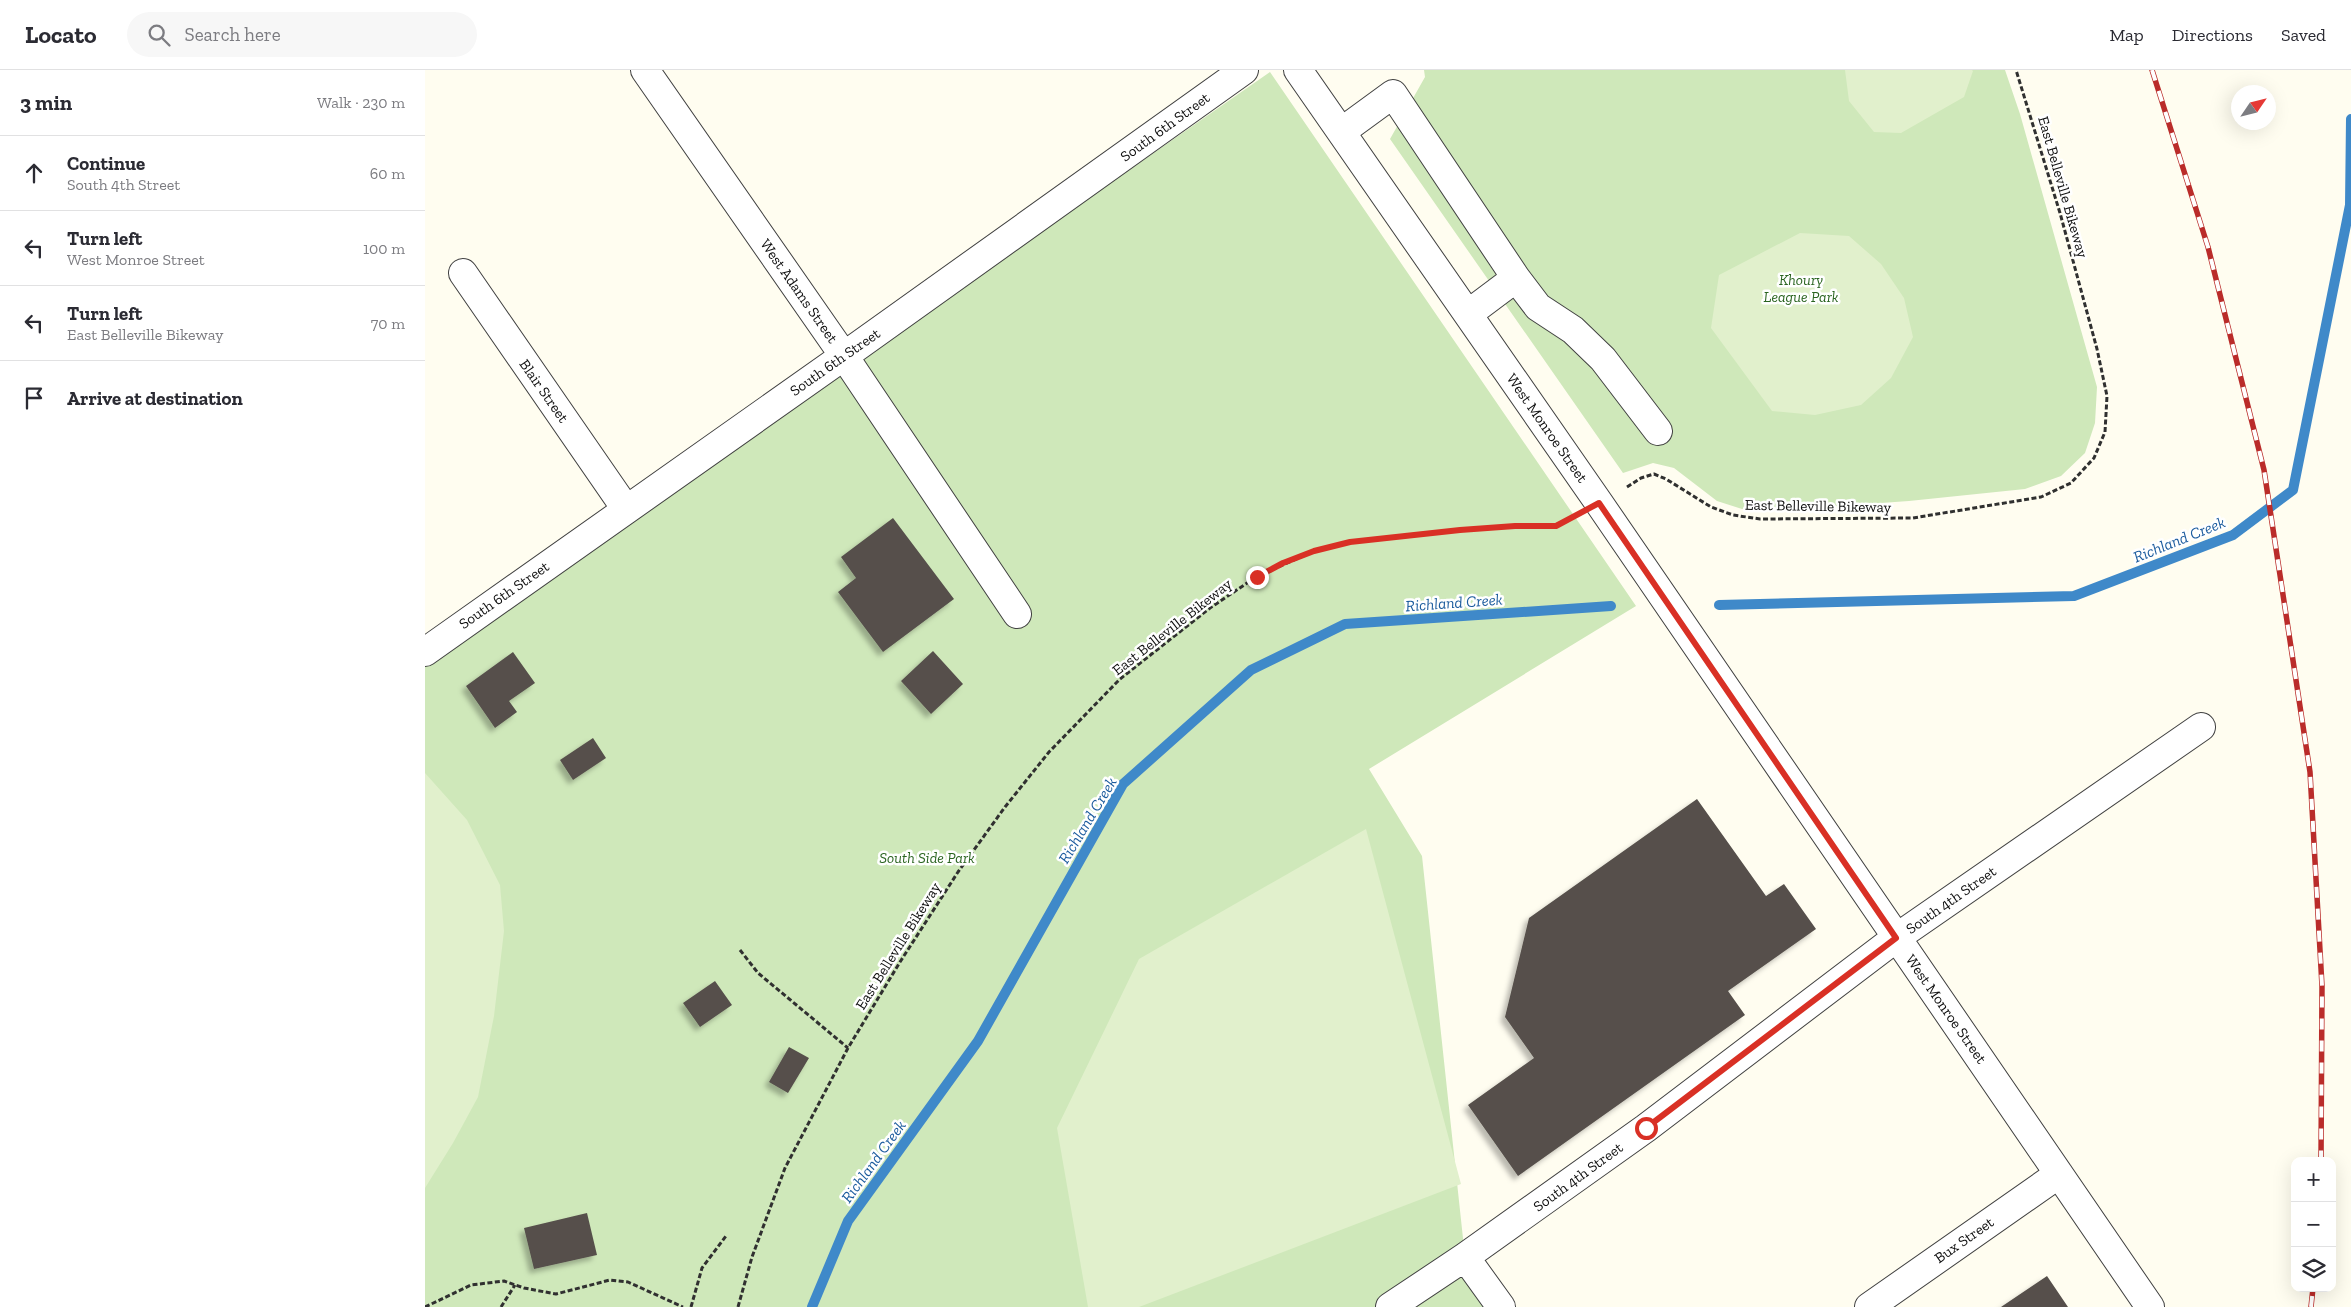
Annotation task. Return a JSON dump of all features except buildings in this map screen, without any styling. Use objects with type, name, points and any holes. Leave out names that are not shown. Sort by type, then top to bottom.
[{"type":"street","name":"West Adams Street","points":[[645,70],[844,356],[1017,614]]},
{"type":"street","name":"South 6th Street","points":[[425,652],[1244,70]]},
{"type":"street","name":"West Monroe Street","points":[[1298,70],[1599,503],[2150,1307]]},
{"type":"street","points":[[1341,132],[1393,94],[1516,278],[1538,307],[1573,330],[1603,359],[1658,432]]},
{"type":"street","name":"Blair Street","points":[[463,273],[626,509]]},
{"type":"street","points":[[1467,314],[1516,278]]},
{"type":"street","name":"South 4th Street","points":[[1390,1307],[1465,1257],[1646,1128],[1896,938],[2201,727]]},
{"type":"street","name":"Bux Street","points":[[1885,1302],[2059,1174]]},
{"type":"street","points":[[1465,1257],[1501,1307]]},
{"type":"path","name":"East Belleville Bikeway","points":[[738,1307],[752,1257],[785,1168],[848,1048],[958,872],[1005,807],[1049,752],[1120,679],[1210,608],[1257,577],[1283,563],[1314,551],[1350,542],[1460,530],[1515,526],[1556,526],[1641,478],[1654,474],[1666,479],[1711,507],[1733,515],[1759,519],[1913,518],[2041,498],[2071,483],[2094,458],[2105,432],[2107,396],[2097,350],[2059,212],[2016,70]]},
{"type":"path","points":[[739,950],[757,973],[848,1048]]},
{"type":"path","points":[[691,1307],[702,1268],[726,1236]]},
{"type":"path","points":[[427,1307],[471,1285],[504,1281],[543,1293],[556,1294],[610,1280],[628,1282],[683,1307]]},
{"type":"path","points":[[501,1307],[515,1285]]},
{"type":"green space","name":"Khoury League Park","points":[[1424,70],[2005,70],[2020,114],[2097,387],[2095,423],[2085,453],[2061,476],[2025,489],[1909,501],[1795,509],[1742,509],[1717,501],[1674,468],[1653,463],[1623,473],[1390,139],[1425,77]]},
{"type":"green space","points":[[1845,70],[1973,71],[1964,97],[1901,133],[1874,132],[1849,101]]},
{"type":"green space","name":"South Side Park","points":[[1270,72],[1636,606],[1369,769],[1422,856],[1465,1257],[1500,1307],[425,1307],[425,660]]},
{"type":"green space","points":[[1800,233],[1849,236],[1881,264],[1904,298],[1913,337],[1891,378],[1861,405],[1815,415],[1772,411],[1711,328],[1719,275]]},
{"type":"green space","points":[[425,773],[467,820],[500,885],[504,931],[494,1016],[478,1097],[453,1143],[425,1188]]},
{"type":"green space","points":[[1366,829],[1461,1184],[1139,1307],[1088,1307],[1057,1128],[1139,959]]},
{"type":"waterway","name":"Richland Creek","points":[[1719,605],[2074,596],[2233,535],[2293,490],[2350,205],[2351,119]]},
{"type":"waterway","name":"Richland Creek","points":[[812,1307],[848,1221],[978,1041],[1123,784],[1251,670],[1345,624],[1611,606]]},
{"type":"railway","points":[[2152,70],[2208,247],[2264,470],[2310,772],[2322,986],[2321,1157]]},
{"type":"railway","points":[[2311,1307],[2313,1292]]},
{"type":"route","points":[[1257,577],[1283,563],[1314,551],[1350,542],[1460,530],[1515,526],[1556,526],[1599,503],[1896,938],[1646,1128]]}]
